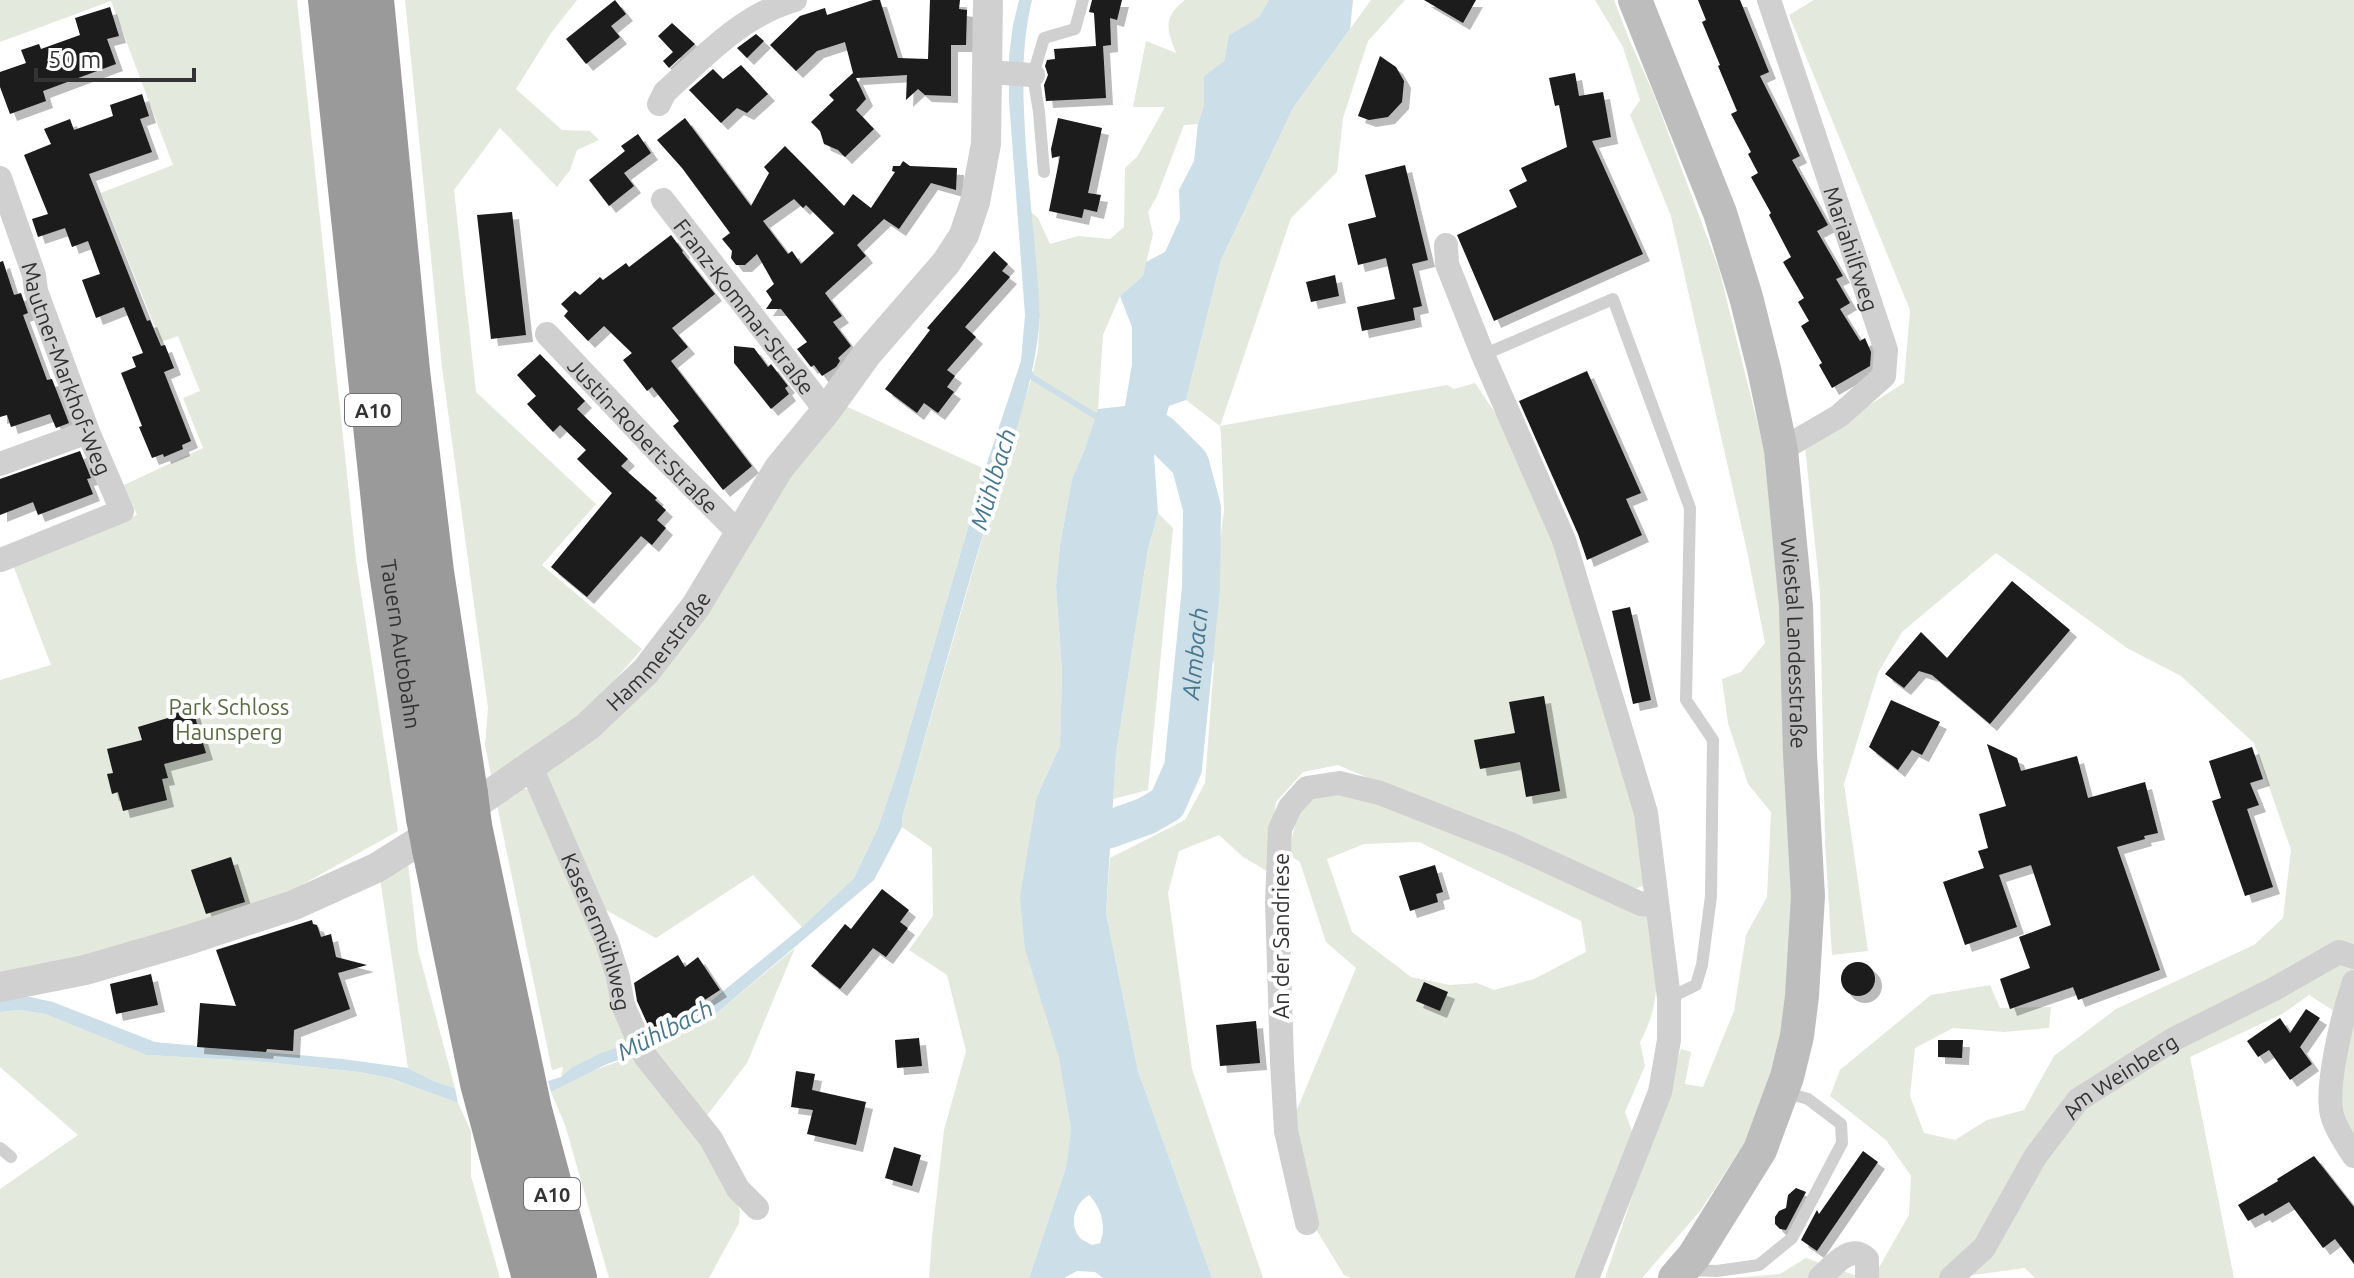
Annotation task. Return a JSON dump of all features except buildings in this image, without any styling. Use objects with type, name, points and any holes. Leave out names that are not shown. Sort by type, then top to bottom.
[{"type":"highway","name":"Tauern Autobahn","points":[[330,0],[389,558],[431,834],[506,1096],[575,1278]]},
{"type":"highway","name":"Tauern Autobahn","points":[[372,0],[411,402],[432,572],[534,1278]]},
{"type":"main road","name":"Wiestal Landesstraße","points":[[1635,0],[1720,213],[1746,297],[1781,450],[1796,606],[1808,896],[1797,1036],[1781,1091],[1760,1150],[1694,1256],[1678,1274]]},
{"type":"street","points":[[659,104],[665,92],[738,28],[767,10],[795,0]]},
{"type":"street","name":"Hammerstraße","points":[[0,987],[85,970],[185,941],[294,905],[376,868],[448,823],[587,727],[646,671],[696,606],[779,468],[867,354],[946,263],[964,235],[973,212],[985,157],[993,73],[988,0]]},
{"type":"street","name":"Mariahilfweg","points":[[1769,0],[1886,350],[1884,376],[1839,416],[1781,450]]},
{"type":"street","points":[[993,73],[1028,75]]},
{"type":"street","name":"Mautner-Markhof-Weg","points":[[0,178],[34,275],[36,291],[88,432],[122,511],[1,560]]},
{"type":"street","name":"Franz-Kommar-Straße","points":[[663,200],[826,411]]},
{"type":"street","points":[[1446,245],[1447,264],[1483,355],[1564,540],[1646,813],[1669,998],[1669,1040],[1660,1092],[1587,1278]]},
{"type":"street","name":"Justin-Robert-Straße","points":[[547,334],[740,534]]},
{"type":"street","points":[[0,464],[88,432]]},
{"type":"street","name":"Kaserermühlweg","points":[[531,767],[607,942],[623,1005],[645,1056],[711,1139],[738,1189],[757,1208]]},
{"type":"street","name":"An der Sandriese","points":[[1307,1223],[1286,1131],[1277,902],[1280,829],[1290,807],[1307,788],[1339,783],[1380,793],[1510,844],[1641,904],[1656,906]]},
{"type":"street","name":"Am Weinberg","points":[[1951,1278],[1984,1248],[2035,1157],[2078,1100],[2174,1039],[2276,988],[2339,952],[2354,957]]},
{"type":"street","points":[[2354,982],[2343,1014],[2329,1096],[2332,1116],[2354,1156]]},
{"type":"street","points":[[1820,1278],[1852,1252],[1867,1259],[1867,1278]]},
{"type":"lane","points":[[1044,172],[1039,112],[1028,75],[1044,38],[1075,29],[1083,0]]},
{"type":"lane","points":[[1483,355],[1613,299],[1690,508],[1686,700],[1713,740],[1711,896],[1702,965],[1696,985],[1669,998]]},
{"type":"lane","points":[[1678,1274],[1759,1265],[1792,1238],[1842,1143],[1841,1124],[1808,1099],[1781,1091]]},
{"type":"lane","points":[[0,1148],[11,1157]]},
{"type":"green space","name":"Park Schloss Haunsperg","points":[[0,0],[297,0],[356,560],[398,831],[273,901],[85,955],[0,974],[0,680],[51,665],[13,565],[137,515],[124,485],[203,448],[183,398],[200,391],[178,336],[161,342],[101,193],[173,165],[111,1],[0,42]]},
{"type":"green space","points":[[405,0],[577,0],[551,33],[516,89],[562,130],[590,131],[599,140],[577,150],[570,170],[557,187],[500,128],[454,190],[476,392],[596,504],[542,565],[642,649],[606,690],[559,733],[491,775],[485,745],[488,708],[442,367]]},
{"type":"green space","points":[[1185,0],[1269,0],[1259,17],[1229,35],[1224,61],[1204,76],[1204,105],[1198,124],[1184,125],[1148,212],[1153,234],[1143,276],[1120,296],[1103,335],[1098,409],[1072,479],[1060,545],[1056,586],[1062,671],[1060,746],[1037,796],[1058,1054],[1071,1129],[1066,1167],[1029,1278],[929,1278],[944,1130],[966,1051],[947,975],[909,950],[933,916],[932,848],[902,827],[902,818],[1038,350],[1040,315],[1031,212],[1038,218],[1050,244],[1078,236],[1110,239],[1124,227],[1125,168],[1137,157],[1165,107],[1133,107],[1146,41],[1176,53],[1168,24],[1173,12]]},
{"type":"green space","points":[[1371,0],[1405,0],[1368,41],[1343,118],[1337,172],[1291,218],[1220,426],[1186,400],[1221,260],[1293,108]]},
{"type":"green space","points":[[1595,0],[1614,0],[1654,95],[1719,269],[1772,481],[1790,794],[1792,938],[1783,1036],[1750,1135],[1700,1211],[1642,1278],[1605,1278],[1681,1049],[1691,1052],[1685,1084],[1703,1087],[1734,1011],[1746,935],[1767,897],[1771,812],[1748,784],[1728,723],[1722,679],[1741,672],[1765,643],[1671,216],[1630,115],[1640,100],[1623,47]]},
{"type":"green space","points":[[1814,0],[2354,0],[2354,1138],[2339,1119],[2348,1020],[2309,995],[2282,1014],[2190,1057],[2234,1278],[2035,1278],[2025,1268],[1965,1278],[1873,1278],[1909,1215],[1911,1176],[1886,1140],[1830,1096],[1840,1070],[1931,995],[1990,985],[2000,1008],[2051,1007],[2049,1028],[2004,1032],[1953,1028],[1915,1048],[1910,1096],[1924,1133],[1955,1140],[1987,1120],[2024,1110],[2054,1056],[2116,1009],[2254,945],[2283,918],[2291,850],[2254,743],[2181,676],[2127,648],[1996,553],[1902,632],[1878,673],[1844,784],[1868,951],[1832,955],[1825,842],[1820,593],[1805,446],[1904,383],[1910,310],[1789,15]]},
{"type":"green space","points":[[1475,383],[1502,423],[1567,571],[1637,814],[1646,885],[1631,890],[1338,765],[1303,772],[1276,802],[1267,871],[1243,857],[1219,835],[1179,851],[1168,893],[1192,1069],[1263,1278],[1212,1278],[1138,1071],[1106,913],[1110,858],[1185,820],[1205,783],[1214,664],[1207,640],[1224,510],[1220,426],[1447,385],[1454,389]]},
{"type":"green space","points":[[843,405],[985,469],[878,828],[854,878],[802,927],[753,875],[656,938],[597,905],[545,772],[791,474]]},
{"type":"green space","points":[[1158,513],[1173,528],[1148,790],[1113,799],[1116,754],[1148,549]]},
{"type":"green space","points":[[521,788],[528,789],[551,827],[632,1041],[571,1068],[561,1077],[563,1067],[552,1070],[497,805]]},
{"type":"green space","points":[[1339,792],[1368,798],[1507,853],[1651,919],[1656,967],[1653,1011],[1640,1042],[1645,1066],[1625,1112],[1634,1137],[1579,1278],[1351,1278],[1344,1275],[1317,1231],[1291,1124],[1356,968],[1326,942],[1300,862],[1288,854],[1297,817],[1314,797]],"holes":[[[1419,842],[1581,921],[1586,952],[1534,979],[1494,990],[1477,983],[1450,985],[1411,977],[1352,932],[1327,859],[1364,844]]]},
{"type":"green space","points":[[408,863],[418,950],[455,1088],[408,1068],[380,878]]},
{"type":"green space","points":[[795,948],[747,1063],[705,1118],[648,1050],[718,1012]]},
{"type":"green space","points":[[19,1010],[45,1014],[148,1055],[255,1061],[359,1072],[390,1078],[458,1103],[471,1131],[471,1176],[500,1278],[0,1278],[0,1189],[78,1135],[0,1067],[0,1012]]},
{"type":"green space","points":[[639,1054],[680,1105],[740,1211],[739,1223],[709,1278],[609,1278],[565,1125],[551,1092],[592,1071]]},
{"type":"green space","points":[[1806,1258],[1863,1278],[1733,1278],[1780,1274]]},
{"type":"water","points":[[1019,0],[1032,0],[1024,55],[1023,92],[1040,315],[1037,342],[1027,392],[967,590],[902,827],[874,880],[718,1012],[648,1050],[607,1064],[551,1092],[548,1081],[561,1077],[571,1068],[644,1038],[706,1005],[802,927],[854,878],[878,828],[985,469],[1021,361],[1025,315],[1009,100],[1009,57]]},
{"type":"water","points":[[1269,0],[1353,0],[1350,29],[1293,108],[1221,260],[1186,400],[1169,406],[1154,456],[1158,513],[1148,549],[1116,754],[1106,913],[1138,1071],[1212,1278],[1103,1278],[1095,1272],[1077,1271],[1064,1278],[1029,1278],[1066,1167],[1071,1129],[1058,1054],[1025,949],[1020,897],[1037,796],[1060,746],[1062,671],[1056,586],[1072,479],[1098,409],[1125,406],[1132,364],[1132,327],[1120,296],[1143,276],[1146,262],[1165,252],[1180,219],[1179,190],[1194,161],[1198,124],[1204,105],[1204,76],[1224,61],[1229,35],[1259,17]],"holes":[[[1089,1195],[1100,1211],[1103,1230],[1100,1243],[1092,1245],[1080,1238],[1074,1220],[1077,1208],[1084,1199]]]},
{"type":"water","points":[[30,997],[53,1002],[155,1042],[408,1068],[455,1088],[458,1103],[390,1078],[359,1072],[255,1061],[147,1055],[45,1014],[19,1010],[0,1012],[0,998]]},
{"type":"waterway","name":"Mühlbach","points":[[1029,371],[1032,377],[1102,420]]},
{"type":"waterway","name":"Almbach","points":[[1070,838],[1110,829],[1146,816],[1167,804],[1183,768],[1201,588],[1202,508],[1190,463],[1160,433],[1138,423]]}]
